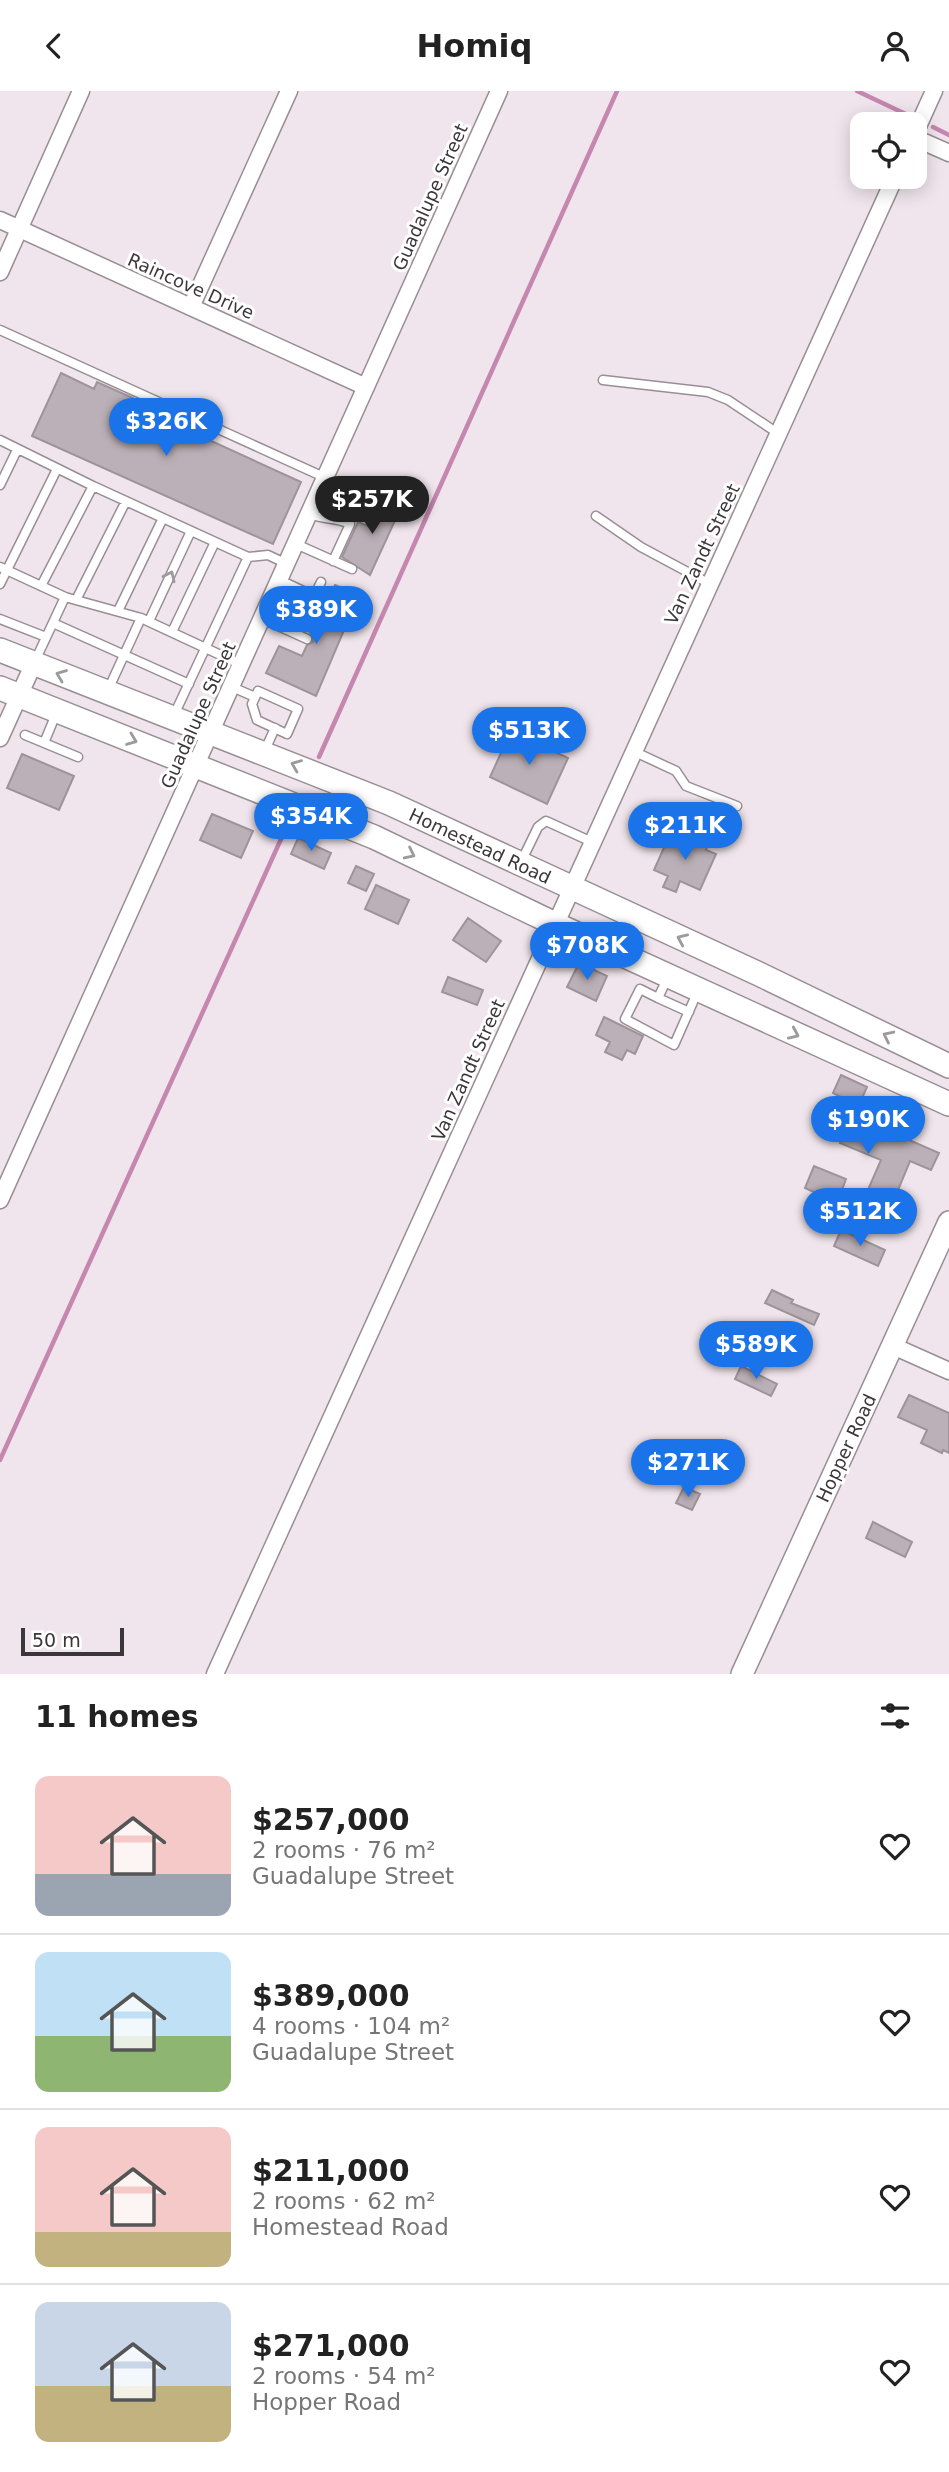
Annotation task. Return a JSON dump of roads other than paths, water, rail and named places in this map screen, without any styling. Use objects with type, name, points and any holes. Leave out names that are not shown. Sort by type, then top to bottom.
[{"type":"main road","name":"Homestead Road","points":[[0,650],[389,803],[570,889],[759,974],[949,1066]]},
{"type":"main road","name":"Homestead Road","points":[[9,692],[374,837],[555,924],[949,1104]]},
{"type":"main road","points":[[374,837],[389,803]]},
{"type":"main road","points":[[745,1012],[759,974]]},
{"type":"street","points":[[0,272],[81,91]]},
{"type":"street","points":[[191,307],[289,91]]},
{"type":"street","name":"Guadalupe Street","points":[[0,1201],[499,91]]},
{"type":"street","points":[[925,112],[934,91]]},
{"type":"street","points":[[927,142],[949,153]]},
{"type":"street","name":"Van Zandt Street","points":[[215,1674],[890,189]]},
{"type":"street","name":"Raincove Drive","points":[[0,221],[366,387]]},
{"type":"street","points":[[1,732],[9,692],[33,664]]},
{"type":"street","name":"Hopper Road","points":[[743,1674],[949,1222]]},
{"type":"street","points":[[893,1346],[949,1371]]},
{"type":"lane","points":[[0,330],[324,481],[371,507]]},
{"type":"lane","points":[[603,380],[708,392],[728,400],[779,434]]},
{"type":"lane","points":[[0,440],[248,557],[268,555],[287,564]]},
{"type":"lane","points":[[0,485],[17,450]]},
{"type":"lane","points":[[0,584],[3,569],[57,469]]},
{"type":"lane","points":[[41,586],[93,486]]},
{"type":"lane","points":[[76,600],[125,501]]},
{"type":"lane","points":[[310,514],[323,520],[339,518],[350,524],[333,561]]},
{"type":"lane","points":[[596,516],[642,547],[709,584]]},
{"type":"lane","points":[[118,611],[163,518]]},
{"type":"lane","points":[[107,693],[124,655],[191,531]]},
{"type":"lane","points":[[172,632],[215,542]]},
{"type":"lane","points":[[296,544],[352,569]]},
{"type":"lane","points":[[173,718],[248,557]]},
{"type":"lane","points":[[3,569],[65,597],[145,619],[242,665]]},
{"type":"lane","points":[[280,580],[314,596]]},
{"type":"lane","points":[[306,613],[321,582]]},
{"type":"lane","points":[[33,664],[65,597]]},
{"type":"lane","points":[[0,619],[46,637]]},
{"type":"lane","points":[[262,619],[307,639]]},
{"type":"lane","points":[[53,623],[189,684]]},
{"type":"lane","points":[[232,687],[255,697]]},
{"type":"lane","points":[[258,691],[298,709],[287,734],[275,728],[257,720],[252,703],[258,691]]},
{"type":"lane","points":[[44,743],[57,711]]},
{"type":"lane","points":[[264,753],[275,728]]},
{"type":"lane","points":[[25,735],[78,757]]},
{"type":"lane","points":[[633,751],[676,771],[686,786],[737,806]]},
{"type":"lane","points":[[520,865],[538,827],[546,821],[592,842]]},
{"type":"lane","points":[[658,998],[668,976]]},
{"type":"lane","points":[[688,1011],[640,989],[625,1019],[674,1045],[698,990]]},
{"type":"waterway","points":[[319,757],[617,91]]},
{"type":"waterway","points":[[857,91],[901,112]]},
{"type":"waterway","points":[[933,127],[949,135]]},
{"type":"waterway","points":[[0,1460],[291,817]]}]
